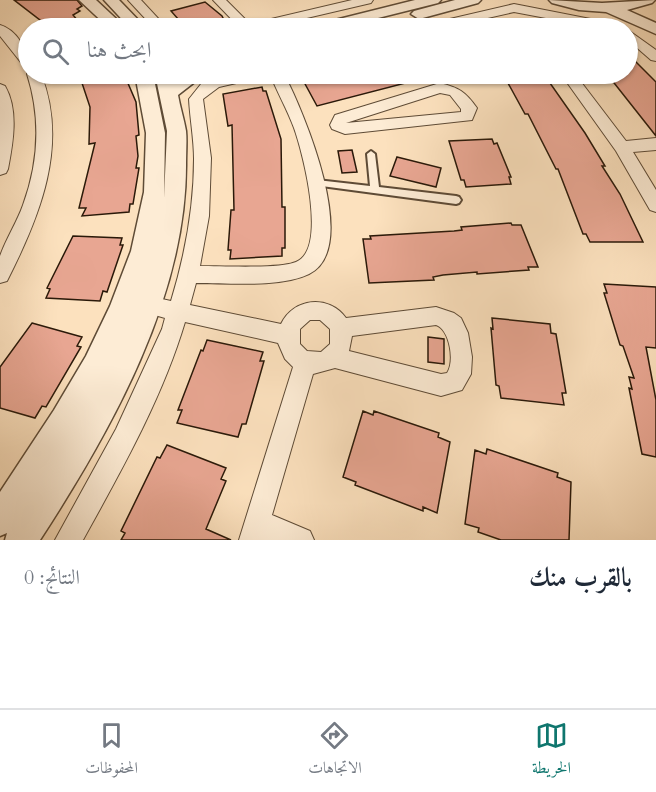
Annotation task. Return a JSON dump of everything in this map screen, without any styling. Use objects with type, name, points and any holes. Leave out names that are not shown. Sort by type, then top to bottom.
[{"type":"street","points":[[87,0],[106,18]]},
{"type":"street","points":[[110,0],[128,18]]},
{"type":"street","points":[[134,0],[151,18]]},
{"type":"street","points":[[219,0],[238,18]]},
{"type":"street","points":[[290,18],[367,0]]},
{"type":"street","points":[[361,18],[433,0]]},
{"type":"street","points":[[401,18],[473,0]]},
{"type":"street","points":[[557,0],[581,6],[610,8],[646,0]]},
{"type":"street","points":[[655,0],[656,5]]},
{"type":"street","points":[[468,18],[507,8],[522,8],[548,18]]},
{"type":"street","points":[[610,8],[632,18]]},
{"type":"street","points":[[638,21],[656,29]]},
{"type":"street","points":[[0,29],[18,48]]},
{"type":"street","points":[[638,43],[656,57]]},
{"type":"street","points":[[0,275],[28,215],[40,174],[45,138],[44,107],[37,84]]},
{"type":"street","points":[[0,520],[48,448],[90,374],[120,310],[141,255],[158,166],[157,130],[147,84]]},
{"type":"street","points":[[21,540],[68,468],[100,409],[148,305],[170,230],[176,196],[178,139],[167,84]]},
{"type":"street","points":[[68,540],[114,459],[152,379],[178,311],[197,239],[204,177],[204,150],[196,99],[208,87],[219,84]]},
{"type":"street","points":[[282,84],[296,110],[321,129],[345,129],[463,118],[470,112],[455,92],[440,88],[340,119],[321,129]]},
{"type":"street","points":[[575,84],[622,147],[656,205]]},
{"type":"street","points":[[0,89],[4,100],[6,134],[0,170]]},
{"type":"street","points":[[189,275],[285,273],[298,271],[309,264],[317,255],[320,244],[317,183],[321,129]]},
{"type":"street","points":[[622,147],[656,144]]},
{"type":"street","points":[[148,305],[288,335]]},
{"type":"street","points":[[317,311],[327,314],[342,328],[342,344],[332,357],[315,363],[296,355],[289,346],[290,325],[297,317],[307,312],[317,311]]},
{"type":"street","points":[[332,357],[441,385],[449,385],[460,377],[462,370],[458,333],[455,326],[443,317],[342,328]]},
{"type":"street","points":[[301,540],[255,532],[306,361]]},
{"type":"lane","points":[[371,154],[375,190]]},
{"type":"lane","points":[[317,183],[456,200]]},
{"type":"building","points":[[14,0],[77,0],[82,6],[77,9],[80,11],[73,15],[76,18],[37,18]]},
{"type":"building","points":[[205,2],[223,18],[177,18],[171,11]]},
{"type":"building","points":[[638,64],[656,82],[656,136],[615,84],[638,84]]},
{"type":"building","points":[[82,84],[128,84],[136,102],[139,135],[136,136],[138,156],[136,168],[139,168],[133,204],[130,204],[129,212],[82,216],[86,208],[79,208],[95,143],[89,144],[90,107]]},
{"type":"building","points":[[305,84],[402,84],[317,106]]},
{"type":"building","points":[[509,84],[551,84],[605,166],[602,166],[620,194],[643,242],[590,242],[586,234],[583,234],[558,169],[528,114],[525,114]]},
{"type":"building","points":[[262,87],[263,91],[266,91],[281,139],[285,248],[282,248],[282,256],[230,259],[231,250],[228,250],[231,210],[234,210],[232,125],[228,126],[223,94]]},
{"type":"building","points":[[492,139],[494,144],[497,143],[511,177],[509,177],[511,184],[466,187],[464,180],[461,180],[449,141]]},
{"type":"building","points":[[352,150],[357,172],[342,173],[338,151]]},
{"type":"building","points":[[397,157],[441,168],[436,187],[390,176]]},
{"type":"building","points":[[511,223],[521,225],[538,267],[528,267],[529,270],[443,275],[433,277],[434,280],[369,283],[363,239],[371,239],[370,236],[454,231],[462,230],[461,227]]},
{"type":"building","points":[[73,236],[122,238],[120,245],[123,245],[107,292],[103,291],[100,301],[46,298],[50,289],[47,288]]},
{"type":"building","points":[[604,284],[656,287],[656,348],[646,347],[656,400],[656,457],[642,454],[629,388],[632,389],[629,377],[634,378],[623,346],[620,345],[604,293],[607,293]]},
{"type":"building","points":[[492,318],[550,324],[551,333],[556,334],[566,393],[562,393],[564,405],[501,398],[499,386],[496,385]]},
{"type":"building","points":[[32,323],[82,337],[77,346],[81,347],[46,407],[42,406],[35,418],[0,408],[0,367]]},
{"type":"building","points":[[428,337],[444,339],[444,364],[428,362]]},
{"type":"building","points":[[207,340],[263,352],[260,361],[264,361],[246,424],[242,424],[238,437],[177,423],[182,410],[178,410]]},
{"type":"building","points":[[363,411],[373,415],[374,411],[439,433],[438,437],[450,442],[437,513],[423,507],[423,511],[355,485],[356,482],[343,477]]},
{"type":"building","points":[[167,445],[226,468],[221,479],[226,481],[206,529],[231,540],[121,540],[125,533],[121,531],[157,457],[160,458]]},
{"type":"building","points":[[487,449],[558,473],[557,477],[571,482],[569,540],[501,540],[478,532],[479,528],[465,524],[475,450],[486,454]]}]
